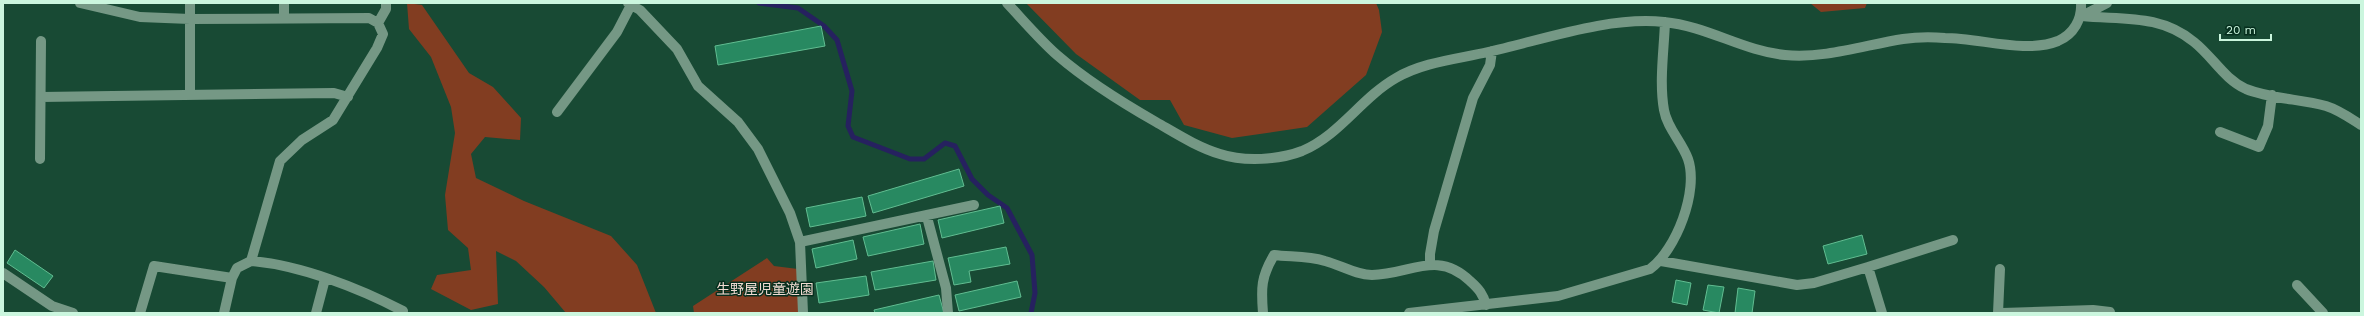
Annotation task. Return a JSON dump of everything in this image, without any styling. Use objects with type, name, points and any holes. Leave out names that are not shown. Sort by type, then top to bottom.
[{"type":"street","points":[[80,3],[109,7],[140,17],[190,19],[369,18],[378,23],[383,34],[348,97],[333,120],[302,140],[280,161],[251,260]]},
{"type":"street","points":[[190,3],[190,95]]},
{"type":"street","points":[[284,3],[284,18]]},
{"type":"street","points":[[378,23],[386,9],[386,3]]},
{"type":"street","points":[[1007,3],[1054,52],[1076,71],[1123,102],[1195,144],[1222,155],[1247,158],[1282,157],[1303,150],[1324,139],[1372,94],[1398,77],[1418,68],[1492,51],[1561,32],[1646,21],[1665,22],[1691,26],[1766,53],[1788,56],[1830,53],[1906,38],[1947,38],[2037,46],[2059,40],[2073,30],[2082,16],[2107,3]]},
{"type":"street","points":[[2081,3],[2082,16]]},
{"type":"street","points":[[557,112],[617,32],[630,4],[640,10],[677,49],[698,86],[738,122],[758,149],[790,213],[800,242],[803,313]]},
{"type":"street","points":[[2082,16],[2144,19],[2172,26],[2195,42],[2231,80],[2247,89],[2327,106],[2341,112],[2361,125]]},
{"type":"street","points":[[1409,313],[1486,306],[1558,296],[1650,269],[1661,261],[1687,209],[1690,190],[1689,162],[1683,145],[1664,111],[1662,84],[1665,22]]},
{"type":"street","points":[[40,159],[41,41]]},
{"type":"street","points":[[1430,264],[1430,254],[1434,231],[1473,98],[1490,65],[1492,51]]},
{"type":"street","points":[[41,97],[334,93],[348,97]]},
{"type":"street","points":[[2220,132],[2259,147],[2268,126],[2272,95]]},
{"type":"street","points":[[800,242],[974,205]]},
{"type":"street","points":[[927,216],[946,288],[948,313]]},
{"type":"street","points":[[1661,261],[1797,285],[1814,282],[1868,267],[1953,240]]},
{"type":"street","points":[[1263,313],[1262,297],[1264,273],[1274,255],[1324,260],[1358,273],[1372,275],[1430,264],[1452,267],[1466,277],[1484,294],[1486,306]]},
{"type":"street","points":[[224,313],[232,278],[237,268],[251,260],[269,262],[325,279],[384,301],[402,312],[413,313]]},
{"type":"street","points":[[140,313],[154,266],[232,278]]},
{"type":"street","points":[[1868,267],[1882,313]]},
{"type":"street","points":[[1998,313],[2000,268]]},
{"type":"street","points":[[3,273],[50,310],[73,313]]},
{"type":"street","points":[[316,313],[325,279]]},
{"type":"street","points":[[2297,286],[2323,313]]},
{"type":"street","points":[[2002,313],[2093,310],[2110,312]]},
{"type":"green space","points":[[407,3],[422,5],[469,73],[493,87],[521,118],[520,140],[485,137],[471,154],[476,178],[524,201],[611,236],[637,265],[656,313],[566,313],[544,287],[516,261],[496,251],[498,304],[471,310],[431,289],[437,275],[471,270],[468,248],[448,230],[445,195],[455,133],[451,107],[431,57],[409,29]]},
{"type":"green space","points":[[1026,3],[1376,3],[1379,10],[1382,32],[1366,75],[1307,127],[1232,138],[1184,125],[1170,100],[1140,100],[1076,54]]},
{"type":"green space","points":[[1810,3],[1867,3],[1865,8],[1821,12]]},
{"type":"green space","name":"生野屋児童遊園","points":[[767,258],[774,266],[798,269],[798,313],[694,313],[693,306]]},
{"type":"building","points":[[821,26],[825,46],[718,65],[715,46]]},
{"type":"building","points":[[959,169],[964,186],[873,213],[868,196]]},
{"type":"building","points":[[862,197],[866,216],[810,227],[806,208]]},
{"type":"building","points":[[1000,206],[1004,223],[942,238],[938,220]]},
{"type":"building","points":[[920,224],[924,244],[868,256],[863,237]]},
{"type":"building","points":[[1862,235],[1867,254],[1828,264],[1823,246]]},
{"type":"building","points":[[853,240],[857,259],[816,268],[812,249]]},
{"type":"building","points":[[1006,247],[1010,264],[969,271],[971,282],[954,285],[948,258]]},
{"type":"building","points":[[15,250],[53,276],[44,288],[7,263]]},
{"type":"building","points":[[933,261],[936,280],[875,290],[871,272]]},
{"type":"building","points":[[866,276],[869,295],[819,303],[816,283]]},
{"type":"building","points":[[1676,280],[1691,283],[1687,305],[1672,302]]},
{"type":"building","points":[[1017,281],[1021,297],[959,311],[955,295]]},
{"type":"building","points":[[1708,285],[1724,287],[1719,313],[1703,310]]},
{"type":"building","points":[[1738,288],[1755,291],[1752,313],[1735,313]]},
{"type":"building","points":[[939,295],[944,313],[875,313],[874,310]]},
{"type":"waterway","points":[[759,3],[798,8],[824,26],[837,40],[852,91],[848,126],[853,137],[910,159],[924,159],[945,143],[955,146],[972,179],[988,195],[1007,208],[1032,255],[1035,293],[1031,313]]}]
